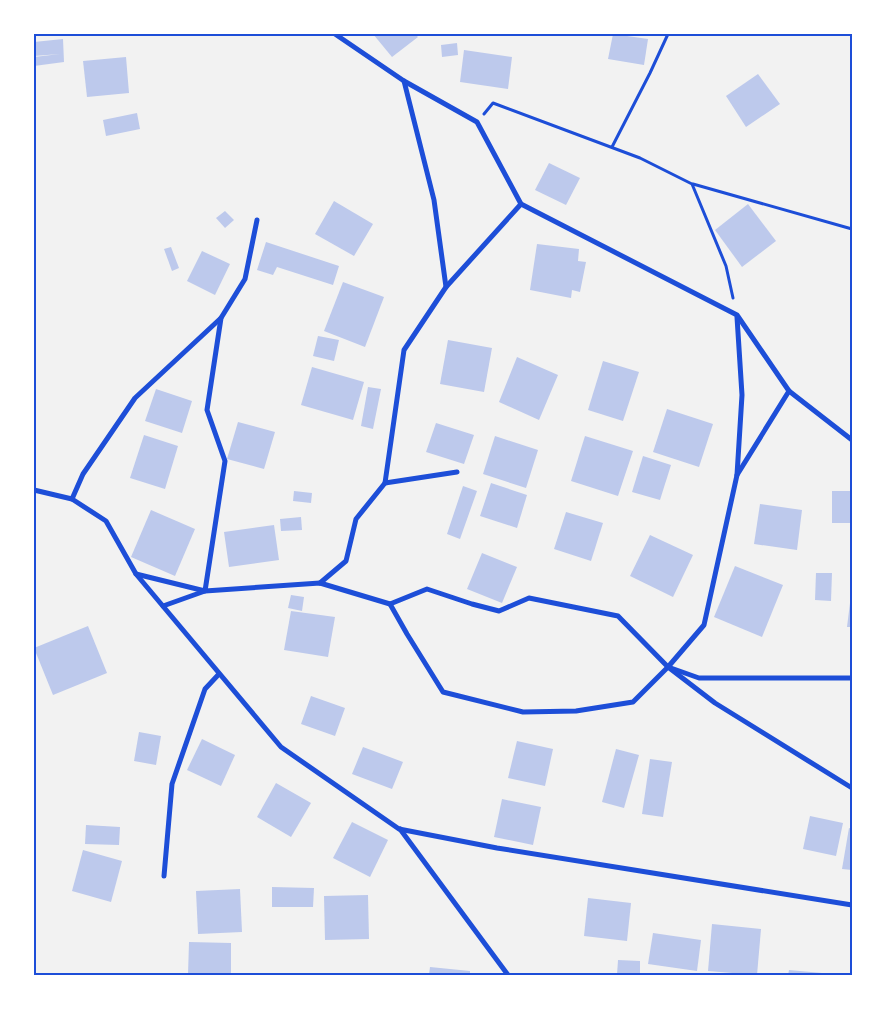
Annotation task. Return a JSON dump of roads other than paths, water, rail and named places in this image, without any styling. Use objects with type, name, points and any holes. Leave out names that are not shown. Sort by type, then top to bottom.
[{"type":"street","points":[[335,34],[404,81],[477,122],[522,204],[737,315],[789,391],[852,440]]},
{"type":"street","points":[[404,81],[434,200],[446,287]]},
{"type":"street","points":[[320,583],[346,561],[356,520],[386,483],[404,350],[446,287],[522,204]]},
{"type":"street","points":[[72,499],[83,474],[135,398],[221,318],[245,279],[257,220]]},
{"type":"street","points":[[390,604],[443,692],[523,712],[576,710],[633,702],[668,667],[704,625],[737,475],[742,395],[737,315]]},
{"type":"street","points":[[206,591],[225,460],[207,410],[221,318]]},
{"type":"street","points":[[737,475],[789,391]]},
{"type":"street","points":[[386,483],[457,472]]},
{"type":"street","points":[[34,490],[72,499],[106,521],[136,574],[280,747],[400,829],[508,975]]},
{"type":"street","points":[[136,574],[206,591]]},
{"type":"street","points":[[163,606],[206,591],[320,583],[390,604],[427,589],[499,611],[529,598],[618,616],[668,667],[715,703],[852,788]]},
{"type":"street","points":[[668,667],[699,678],[852,678]]},
{"type":"street","points":[[164,876],[172,784],[206,689],[219,674]]},
{"type":"street","points":[[400,829],[497,848],[852,905]]}]
